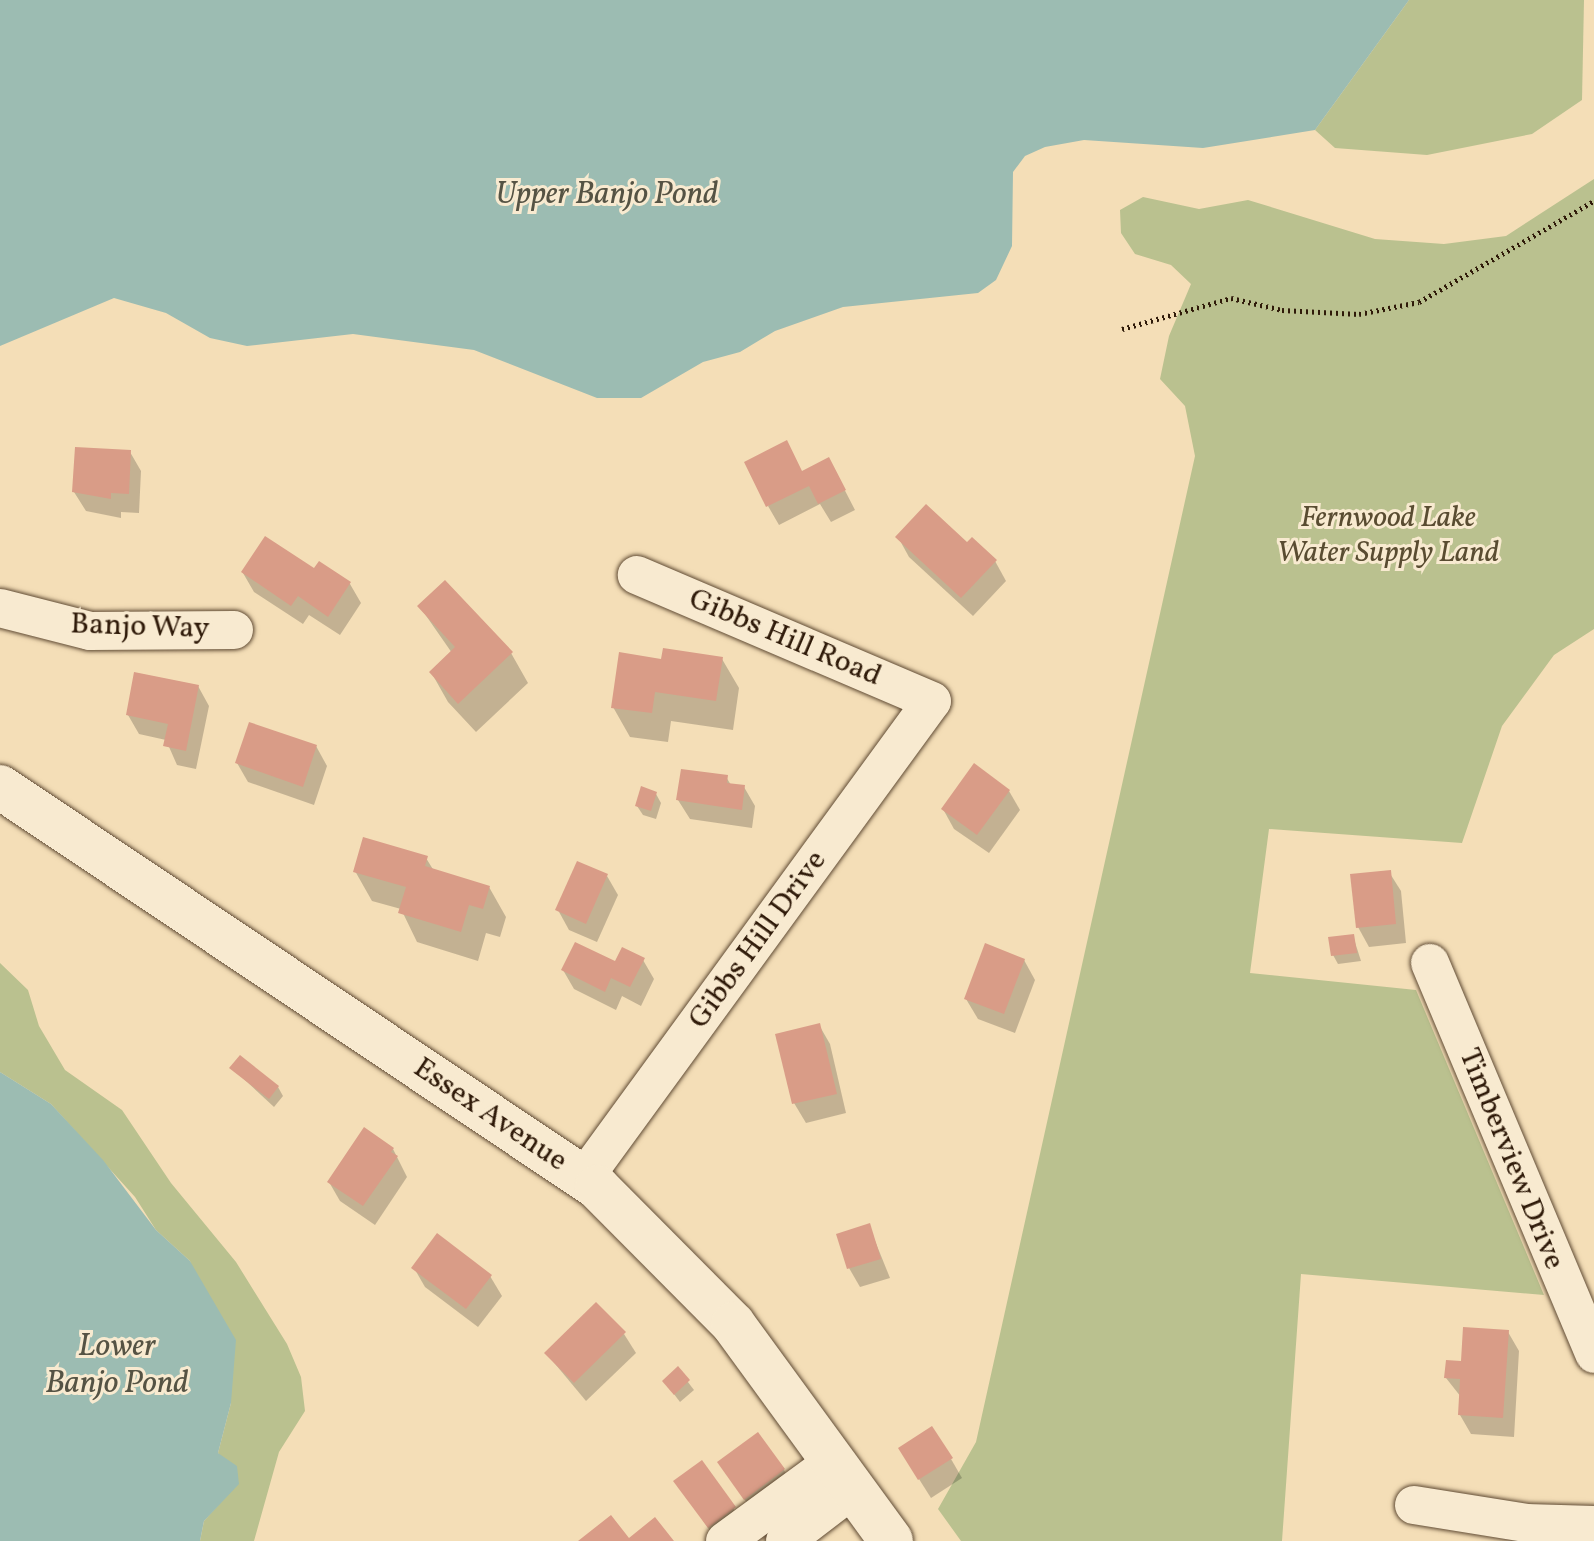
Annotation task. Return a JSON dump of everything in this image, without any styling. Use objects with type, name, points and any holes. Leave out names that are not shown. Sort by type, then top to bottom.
[{"type":"street","name":"Gibbs Hill Road","points":[[637,575],[932,701]]},
{"type":"street","name":"Banjo Way","points":[[0,608],[90,631],[234,630]]},
{"type":"street","name":"Gibbs Hill Drive","points":[[584,1178],[932,701]]},
{"type":"street","name":"Essex Avenue","points":[[0,787],[584,1178],[684,1270],[733,1324],[891,1541]]},
{"type":"street","name":"Timberview Drive","points":[[1430,963],[1594,1354]]},
{"type":"street","points":[[725,1541],[843,1476]]},
{"type":"street","points":[[785,1541],[843,1476]]},
{"type":"street","points":[[1414,1505],[1526,1523],[1594,1525]]},
{"type":"path","points":[[1122,329],[1231,298],[1282,310],[1359,314],[1419,302],[1594,201]]},
{"type":"green space","points":[[1409,0],[1584,0],[1582,100],[1532,134],[1427,155],[1335,148],[1315,130]]},
{"type":"green space","name":"Fernwood Lake Water Supply Land","points":[[1594,179],[1594,629],[1554,655],[1502,726],[1462,843],[1269,829],[1250,973],[1416,990],[1544,1295],[1301,1274],[1282,1541],[961,1541],[938,1509],[976,1442],[1195,456],[1185,406],[1160,379],[1169,336],[1191,284],[1171,265],[1135,254],[1121,233],[1120,210],[1143,197],[1199,209],[1248,200],[1375,239],[1444,244],[1506,236]]},
{"type":"green space","points":[[0,963],[28,990],[39,1026],[65,1070],[122,1110],[171,1183],[236,1262],[287,1344],[301,1377],[305,1411],[279,1452],[254,1541],[200,1541],[204,1521],[238,1483],[218,1453],[231,1403],[190,1261],[156,1230],[135,1197],[51,1104],[0,1072]]},
{"type":"water","name":"Upper Banjo Pond","points":[[0,0],[1409,0],[1315,130],[1203,148],[1084,140],[1045,147],[1025,156],[1013,172],[1012,246],[996,280],[978,293],[843,307],[775,331],[740,352],[703,362],[641,398],[597,398],[474,350],[353,334],[247,346],[210,338],[166,313],[114,298],[0,346]]},
{"type":"water","name":"Lower Banjo Pond","points":[[0,1072],[51,1104],[103,1160],[156,1230],[190,1261],[236,1340],[231,1403],[218,1453],[237,1466],[239,1484],[204,1521],[200,1541],[0,1541]]},
{"type":"building","points":[[787,440],[802,471],[829,457],[846,490],[818,504],[809,486],[766,507],[744,462]]},
{"type":"building","points":[[75,447],[131,450],[129,494],[111,493],[111,499],[72,492]]},
{"type":"building","points":[[926,504],[967,542],[972,537],[997,560],[961,598],[895,537]]},
{"type":"building","points":[[265,536],[314,568],[319,561],[351,582],[328,617],[298,596],[291,606],[241,572]]},
{"type":"building","points":[[445,580],[513,652],[458,704],[429,672],[455,647],[417,606]]},
{"type":"building","points":[[663,648],[723,657],[716,701],[655,692],[652,713],[611,708],[619,652],[661,659]]},
{"type":"building","points":[[134,672],[199,685],[186,751],[163,746],[168,724],[126,715]]},
{"type":"building","points":[[249,722],[317,745],[303,787],[235,763]]},
{"type":"building","points":[[974,763],[1010,790],[977,835],[941,809]]},
{"type":"building","points":[[681,769],[728,775],[727,783],[745,785],[742,810],[676,800]]},
{"type":"building","points":[[641,786],[657,792],[651,811],[635,806]]},
{"type":"building","points":[[363,837],[428,856],[425,866],[490,886],[483,909],[469,905],[461,932],[398,913],[406,887],[353,872]]},
{"type":"building","points":[[577,861],[608,874],[586,924],[555,910]]},
{"type":"building","points":[[1391,870],[1396,924],[1356,928],[1350,874]]},
{"type":"building","points":[[1354,934],[1357,953],[1331,956],[1328,937]]},
{"type":"building","points":[[575,942],[615,961],[622,947],[645,958],[630,987],[611,978],[605,992],[561,970]]},
{"type":"building","points":[[985,943],[1025,959],[1004,1014],[964,999]]},
{"type":"building","points":[[820,1023],[837,1094],[792,1104],[775,1034]]},
{"type":"building","points":[[240,1055],[279,1086],[269,1099],[229,1068]]},
{"type":"building","points":[[364,1127],[394,1148],[391,1152],[398,1156],[363,1206],[327,1182]]},
{"type":"building","points":[[870,1223],[881,1259],[847,1269],[836,1234]]},
{"type":"building","points":[[437,1233],[492,1275],[466,1309],[411,1268]]},
{"type":"building","points":[[596,1302],[626,1332],[574,1383],[544,1353]]},
{"type":"building","points":[[1463,1327],[1509,1330],[1503,1418],[1458,1415],[1460,1379],[1444,1378],[1446,1360],[1461,1361]]},
{"type":"building","points":[[678,1366],[690,1380],[674,1395],[662,1381]]},
{"type":"building","points":[[932,1426],[953,1458],[918,1480],[898,1448]]},
{"type":"building","points":[[758,1432],[785,1469],[744,1500],[717,1462]]},
{"type":"building","points":[[702,1460],[736,1507],[708,1528],[673,1481]]},
{"type":"building","points":[[611,1515],[629,1538],[655,1517],[674,1541],[578,1541]]}]
